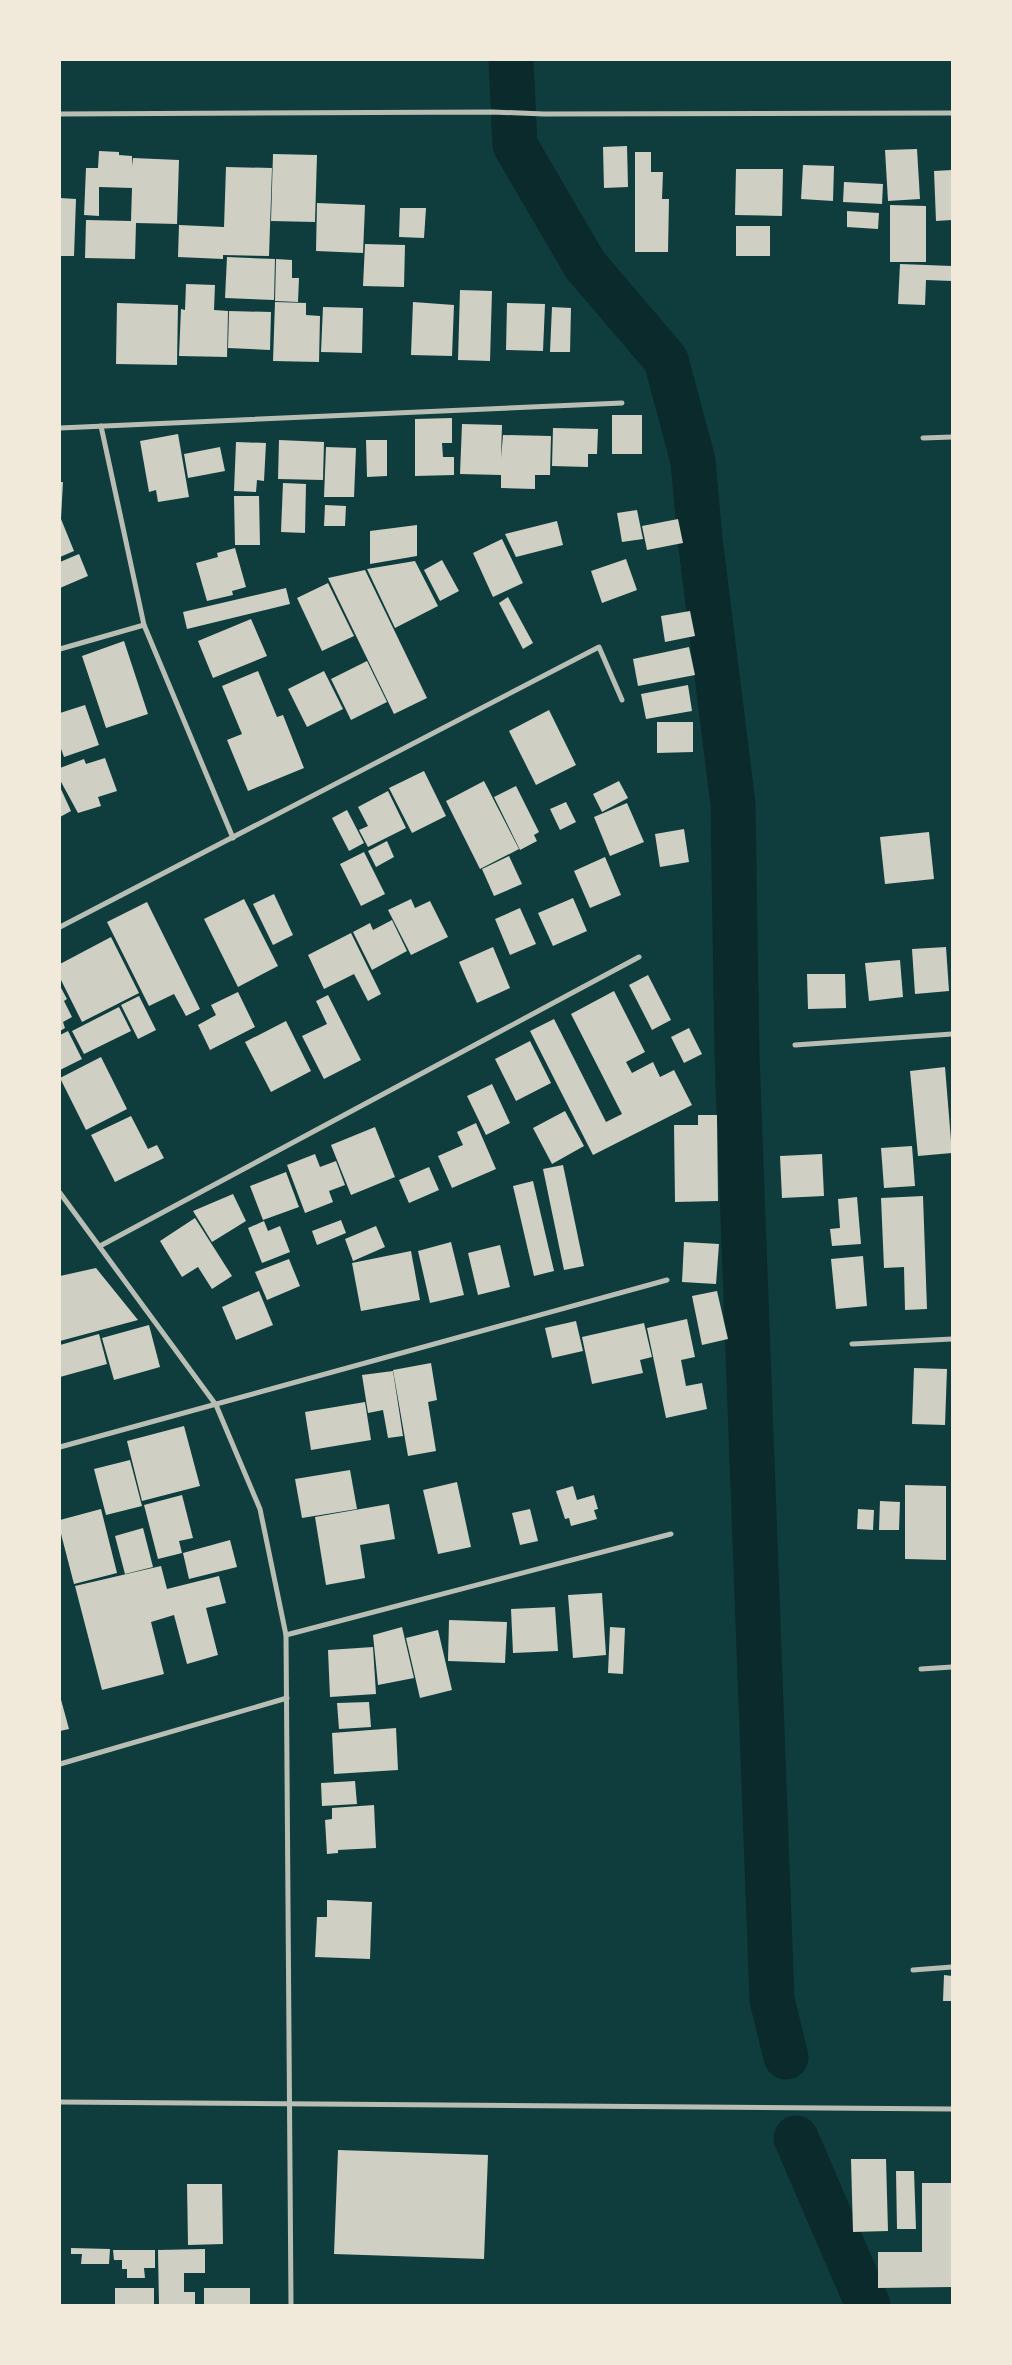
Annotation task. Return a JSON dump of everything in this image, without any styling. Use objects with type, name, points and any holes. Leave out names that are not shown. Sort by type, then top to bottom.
[{"type":"street","points":[[60,114],[494,112],[544,114],[952,113]]},
{"type":"street","points":[[60,428],[622,403]]},
{"type":"street","points":[[101,426],[144,625],[233,838]]},
{"type":"street","points":[[923,438],[952,437]]},
{"type":"street","points":[[60,649],[144,625]]},
{"type":"street","points":[[60,927],[599,647],[622,700]]},
{"type":"street","points":[[100,1246],[639,957]]},
{"type":"street","points":[[795,1045],[952,1034]]},
{"type":"street","points":[[60,1193],[216,1405],[260,1509],[286,1635],[290,2305]]},
{"type":"street","points":[[60,1447],[667,1280]]},
{"type":"street","points":[[852,1344],[952,1339]]},
{"type":"street","points":[[286,1635],[671,1534]]},
{"type":"street","points":[[921,1669],[952,1667]]},
{"type":"street","points":[[60,1764],[287,1698]]},
{"type":"street","points":[[913,1970],[952,1967]]},
{"type":"street","points":[[60,2102],[288,2102],[952,2109]]},
{"type":"building","points":[[627,146],[628,187],[604,188],[603,147]]},
{"type":"building","points":[[917,149],[920,199],[888,201],[885,150]]},
{"type":"building","points":[[99,151],[119,152],[119,155],[132,156],[132,166],[133,158],[179,160],[177,224],[136,223],[135,259],[85,258],[86,220],[131,221],[132,188],[99,187],[99,216],[84,215],[86,168],[98,168]]},
{"type":"building","points":[[635,152],[651,152],[651,172],[663,172],[662,199],[669,199],[668,252],[635,252]]},
{"type":"building","points":[[273,154],[317,155],[315,222],[271,221]]},
{"type":"building","points":[[803,165],[834,166],[833,201],[801,199]]},
{"type":"building","points":[[226,167],[272,168],[269,256],[223,255],[223,259],[178,257],[179,225],[224,227]]},
{"type":"building","points":[[736,169],[783,169],[782,216],[735,215]]},
{"type":"building","points":[[952,170],[952,220],[936,221],[934,171]]},
{"type":"building","points":[[844,182],[883,184],[882,204],[843,202]]},
{"type":"building","points":[[60,198],[76,199],[74,256],[60,256]]},
{"type":"building","points":[[317,203],[365,205],[363,253],[316,251]]},
{"type":"building","points":[[890,205],[926,206],[926,262],[890,262]]},
{"type":"building","points":[[400,208],[426,208],[424,238],[399,237]]},
{"type":"building","points":[[847,211],[879,213],[878,229],[847,227]]},
{"type":"building","points":[[736,226],[770,226],[770,256],[736,256]]},
{"type":"building","points":[[365,244],[405,245],[404,287],[363,286]]},
{"type":"building","points":[[227,257],[275,259],[274,300],[225,298]]},
{"type":"building","points":[[276,259],[292,260],[292,278],[299,278],[298,302],[275,301]]},
{"type":"building","points":[[900,264],[952,266],[952,281],[926,280],[925,305],[898,304]]},
{"type":"building","points":[[186,284],[215,285],[214,310],[228,311],[227,357],[179,356],[181,309],[185,310]]},
{"type":"building","points":[[460,290],[492,291],[490,361],[458,360]]},
{"type":"building","points":[[275,302],[306,303],[306,315],[320,316],[319,362],[273,361]]},
{"type":"building","points":[[413,302],[454,305],[452,356],[411,355]]},
{"type":"building","points":[[117,303],[178,305],[177,365],[116,364]]},
{"type":"building","points":[[507,303],[545,304],[543,351],[506,350]]},
{"type":"building","points":[[323,307],[363,308],[362,353],[321,352]]},
{"type":"building","points":[[552,307],[571,308],[570,352],[550,352]]},
{"type":"building","points":[[229,311],[271,312],[270,350],[228,348]]},
{"type":"building","points":[[612,415],[642,415],[642,454],[612,454]]},
{"type":"building","points":[[452,418],[452,443],[442,443],[443,457],[454,457],[454,475],[415,476],[415,419]]},
{"type":"building","points":[[462,424],[502,425],[501,458],[503,435],[551,436],[550,475],[535,475],[535,489],[501,488],[501,475],[460,474]]},
{"type":"building","points":[[553,428],[598,429],[597,454],[588,454],[588,467],[552,466]]},
{"type":"building","points":[[178,434],[189,497],[158,502],[156,490],[149,492],[140,441]]},
{"type":"building","points":[[279,440],[324,442],[323,480],[278,479]]},
{"type":"building","points":[[366,440],[387,440],[387,476],[367,477]]},
{"type":"building","points":[[236,442],[266,443],[264,481],[257,480],[256,492],[234,491]]},
{"type":"building","points":[[220,447],[225,471],[188,478],[184,454]]},
{"type":"building","points":[[326,447],[356,448],[354,497],[324,497]]},
{"type":"building","points":[[60,482],[63,482],[61,519],[74,551],[60,557]]},
{"type":"building","points":[[283,483],[306,484],[305,533],[281,532]]},
{"type":"building","points":[[234,496],[259,496],[260,545],[235,545]]},
{"type":"building","points":[[325,505],[346,506],[345,526],[324,526]]},
{"type":"building","points":[[637,510],[643,539],[622,542],[617,513]]},
{"type":"building","points":[[678,519],[683,543],[647,550],[642,526]]},
{"type":"building","points":[[557,521],[563,545],[516,557],[505,534]]},
{"type":"building","points":[[417,525],[417,556],[370,564],[370,531]]},
{"type":"building","points":[[502,539],[523,583],[493,597],[473,553]]},
{"type":"building","points":[[235,548],[246,587],[232,591],[233,595],[207,601],[196,563],[218,557],[217,553]]},
{"type":"building","points":[[79,554],[88,576],[60,588],[60,562]]},
{"type":"building","points":[[626,559],[637,590],[602,603],[591,571]]},
{"type":"building","points":[[442,560],[459,591],[440,601],[424,570]]},
{"type":"building","points":[[415,561],[438,606],[395,628],[367,569]]},
{"type":"building","points":[[365,570],[427,698],[394,714],[328,578]]},
{"type":"building","points":[[328,583],[354,636],[322,651],[297,598]]},
{"type":"building","points":[[286,588],[290,604],[187,629],[183,612]]},
{"type":"building","points":[[508,597],[533,643],[523,649],[499,603]]},
{"type":"building","points":[[690,611],[695,636],[665,642],[661,616]]},
{"type":"building","points":[[251,619],[267,656],[213,678],[198,641]]},
{"type":"building","points":[[124,641],[148,714],[106,728],[82,656]]},
{"type":"building","points":[[689,647],[695,675],[638,686],[633,659]]},
{"type":"building","points":[[367,661],[387,702],[351,720],[331,679]]},
{"type":"building","points":[[258,671],[277,717],[283,715],[304,768],[248,791],[227,740],[242,734],[222,686]]},
{"type":"building","points":[[324,671],[343,709],[307,727],[288,689]]},
{"type":"building","points":[[688,685],[692,711],[646,719],[641,694]]},
{"type":"building","points":[[85,705],[99,745],[64,757],[60,746],[60,713]]},
{"type":"building","points":[[549,710],[576,765],[536,785],[509,731]]},
{"type":"building","points":[[657,722],[693,722],[693,752],[657,753]]},
{"type":"building","points":[[105,758],[117,791],[98,797],[101,806],[78,813],[60,780],[60,768],[84,759],[86,764]]},
{"type":"building","points":[[424,771],[446,816],[412,833],[389,788]]},
{"type":"building","points":[[484,781],[519,849],[480,869],[446,801]]},
{"type":"building","points":[[619,781],[628,798],[602,812],[593,794]]},
{"type":"building","points":[[516,786],[539,832],[534,835],[537,841],[520,850],[494,797]]},
{"type":"building","points":[[60,787],[71,811],[60,817]]},
{"type":"building","points":[[388,791],[406,828],[368,847],[359,830],[368,826],[358,807]]},
{"type":"building","points":[[566,802],[576,822],[560,830],[550,809]]},
{"type":"building","points":[[627,803],[644,842],[610,856],[594,817]]},
{"type":"building","points":[[347,810],[364,843],[349,851],[332,818]]},
{"type":"building","points":[[684,829],[689,862],[660,867],[655,834]]},
{"type":"building","points":[[929,832],[934,879],[885,884],[880,837]]},
{"type":"building","points":[[387,841],[394,857],[376,867],[368,851]]},
{"type":"building","points":[[364,852],[385,894],[361,906],[340,864]]},
{"type":"building","points":[[509,856],[522,884],[494,896],[482,869]]},
{"type":"building","points":[[605,857],[621,895],[590,908],[574,871]]},
{"type":"building","points":[[274,894],[293,935],[273,945],[253,904]]},
{"type":"building","points":[[573,898],[587,931],[553,946],[538,913]]},
{"type":"building","points":[[244,899],[278,966],[238,987],[204,919]]},
{"type":"building","points":[[411,899],[415,908],[430,901],[448,937],[411,955],[388,910]]},
{"type":"building","points":[[147,902],[200,1009],[186,1016],[174,994],[149,1006],[107,922]]},
{"type":"building","points":[[520,908],[536,944],[510,955],[495,919]]},
{"type":"building","points":[[392,920],[407,951],[372,970],[353,932],[370,923],[373,930]]},
{"type":"building","points":[[351,933],[381,994],[368,1001],[354,974],[324,989],[308,955]]},
{"type":"building","points":[[111,937],[139,993],[82,1022],[60,978],[60,964]]},
{"type":"building","points":[[493,947],[510,988],[477,1003],[459,962]]},
{"type":"building","points":[[946,947],[949,991],[915,994],[912,949]]},
{"type":"building","points":[[900,960],[903,997],[869,1001],[865,963]]},
{"type":"building","points":[[807,974],[845,974],[846,1008],[808,1009]]},
{"type":"building","points":[[648,975],[671,1020],[652,1030],[629,985]]},
{"type":"building","points":[[60,986],[67,999],[64,1001],[72,1017],[63,1022],[65,1028],[60,1031]]},
{"type":"building","points":[[614,991],[645,1052],[626,1062],[632,1073],[653,1062],[660,1077],[674,1070],[692,1105],[593,1155],[530,1031],[554,1019],[606,1122],[622,1114],[571,1014]]},
{"type":"building","points":[[238,992],[255,1027],[210,1050],[198,1025],[216,1015],[211,1005]]},
{"type":"building","points":[[328,995],[361,1060],[324,1079],[302,1036],[327,1024],[316,1001]]},
{"type":"building","points":[[139,996],[156,1030],[138,1039],[121,1005]]},
{"type":"building","points":[[119,1007],[131,1031],[84,1054],[72,1031]]},
{"type":"building","points":[[286,1021],[311,1071],[271,1092],[245,1042]]},
{"type":"building","points":[[689,1028],[702,1054],[684,1063],[671,1037]]},
{"type":"building","points":[[68,1031],[82,1059],[60,1070],[60,1035]]},
{"type":"building","points":[[530,1041],[551,1083],[516,1101],[495,1059]]},
{"type":"building","points":[[101,1057],[127,1109],[86,1130],[60,1078]]},
{"type":"building","points":[[945,1067],[952,1153],[918,1156],[910,1071]]},
{"type":"building","points":[[492,1084],[510,1123],[486,1135],[467,1096]]},
{"type":"building","points":[[565,1111],[584,1146],[552,1164],[533,1128]]},
{"type":"building","points":[[698,1115],[717,1115],[718,1201],[675,1202],[674,1125],[698,1125]]},
{"type":"building","points":[[131,1116],[148,1149],[157,1145],[164,1158],[115,1182],[91,1135]]},
{"type":"building","points":[[476,1123],[496,1169],[452,1188],[438,1156],[463,1145],[457,1132]]},
{"type":"building","points":[[375,1127],[395,1177],[351,1195],[331,1145]]},
{"type":"building","points":[[912,1146],[915,1186],[884,1188],[881,1148]]},
{"type":"building","points":[[315,1154],[320,1167],[336,1161],[345,1185],[329,1191],[333,1202],[305,1213],[287,1165]]},
{"type":"building","points":[[822,1154],[824,1196],[782,1198],[780,1156]]},
{"type":"building","points":[[563,1165],[584,1266],[564,1270],[543,1169]]},
{"type":"building","points":[[429,1167],[439,1190],[409,1203],[399,1180]]},
{"type":"building","points":[[286,1172],[299,1207],[263,1220],[250,1186]]},
{"type":"building","points":[[533,1181],[554,1271],[534,1276],[513,1186]]},
{"type":"building","points":[[233,1194],[246,1221],[212,1242],[193,1211]]},
{"type":"building","points":[[923,1196],[927,1309],[905,1310],[904,1267],[884,1268],[881,1198]]},
{"type":"building","points":[[857,1197],[861,1244],[832,1246],[830,1229],[840,1228],[838,1199]]},
{"type":"building","points":[[195,1218],[232,1276],[212,1289],[198,1267],[182,1277],[160,1241]]},
{"type":"building","points":[[341,1220],[346,1233],[317,1245],[312,1231]]},
{"type":"building","points":[[264,1221],[268,1231],[280,1226],[290,1252],[262,1263],[248,1228]]},
{"type":"building","points":[[376,1226],[385,1247],[353,1261],[345,1239]]},
{"type":"building","points":[[451,1242],[464,1295],[430,1303],[418,1251]]},
{"type":"building","points":[[684,1242],[719,1244],[716,1284],[682,1282]]},
{"type":"building","points":[[500,1245],[510,1287],[478,1295],[468,1253]]},
{"type":"building","points":[[411,1251],[420,1300],[361,1311],[352,1263]]},
{"type":"building","points":[[863,1256],[867,1306],[836,1309],[831,1259]]},
{"type":"building","points":[[289,1259],[300,1286],[267,1300],[255,1272]]},
{"type":"building","points":[[96,1268],[138,1320],[60,1341],[60,1276]]},
{"type":"building","points":[[259,1291],[273,1325],[236,1340],[222,1307]]},
{"type":"building","points":[[717,1291],[728,1339],[702,1345],[692,1296]]},
{"type":"building","points":[[687,1319],[695,1357],[681,1360],[686,1386],[702,1383],[707,1409],[666,1418],[647,1328]]},
{"type":"building","points":[[576,1321],[583,1351],[552,1358],[545,1328]]},
{"type":"building","points":[[644,1323],[652,1357],[640,1360],[643,1373],[592,1384],[582,1337]]},
{"type":"building","points":[[149,1325],[160,1367],[114,1380],[102,1338]]},
{"type":"building","points":[[99,1334],[107,1364],[60,1377],[60,1345]]},
{"type":"building","points":[[431,1363],[437,1400],[428,1402],[436,1451],[408,1456],[393,1370]]},
{"type":"building","points":[[914,1368],[947,1369],[945,1425],[912,1424]]},
{"type":"building","points":[[393,1371],[403,1436],[388,1438],[383,1410],[368,1413],[362,1375]]},
{"type":"building","points":[[365,1402],[371,1440],[311,1450],[305,1412]]},
{"type":"building","points":[[184,1426],[200,1486],[142,1501],[127,1441]]},
{"type":"building","points":[[130,1460],[142,1506],[106,1515],[94,1469]]},
{"type":"building","points":[[350,1470],[357,1509],[302,1518],[295,1479]]},
{"type":"building","points":[[457,1482],[471,1547],[438,1554],[423,1490]]},
{"type":"building","points":[[905,1485],[946,1486],[946,1560],[905,1559]]},
{"type":"building","points":[[573,1486],[577,1500],[594,1495],[598,1509],[594,1510],[597,1519],[571,1526],[569,1518],[565,1519],[556,1491]]},
{"type":"building","points":[[182,1495],[193,1538],[179,1541],[182,1553],[158,1559],[144,1505]]},
{"type":"building","points":[[880,1501],[900,1502],[899,1530],[879,1530]]},
{"type":"building","points":[[389,1504],[395,1539],[360,1545],[365,1578],[326,1585],[315,1517]]},
{"type":"building","points":[[101,1509],[117,1573],[74,1584],[60,1530],[60,1520]]},
{"type":"building","points":[[530,1509],[538,1541],[520,1545],[512,1513]]},
{"type":"building","points":[[858,1509],[874,1510],[873,1530],[857,1529]]},
{"type":"building","points":[[143,1528],[153,1567],[125,1574],[115,1536]]},
{"type":"building","points":[[230,1540],[237,1567],[189,1579],[183,1553]]},
{"type":"building","points":[[161,1566],[167,1589],[219,1576],[226,1603],[206,1608],[218,1655],[187,1664],[174,1615],[151,1622],[164,1674],[102,1690],[75,1586]]},
{"type":"building","points":[[602,1593],[606,1655],[573,1658],[568,1595]]},
{"type":"building","points":[[555,1607],[558,1651],[513,1653],[511,1609]]},
{"type":"building","points":[[449,1620],[507,1622],[505,1663],[448,1661]]},
{"type":"building","points":[[402,1627],[414,1678],[378,1685],[373,1635]]},
{"type":"building","points":[[610,1627],[625,1628],[623,1674],[608,1673]]},
{"type":"building","points":[[438,1630],[452,1690],[420,1698],[406,1638]]},
{"type":"building","points":[[373,1647],[376,1694],[330,1697],[328,1650]]},
{"type":"building","points":[[60,1696],[69,1729],[60,1731]]},
{"type":"building","points":[[369,1702],[371,1727],[339,1729],[337,1703]]},
{"type":"building","points":[[396,1728],[398,1770],[334,1774],[332,1733]]},
{"type":"building","points":[[355,1781],[357,1804],[322,1806],[321,1783]]},
{"type":"building","points":[[374,1805],[376,1848],[338,1850],[338,1853],[327,1854],[325,1820],[332,1819],[332,1808]]},
{"type":"building","points":[[327,1900],[372,1902],[370,1959],[315,1957],[317,1917],[327,1917]]},
{"type":"building","points":[[944,1975],[952,1976],[952,2001],[943,2001]]},
{"type":"building","points":[[338,2150],[488,2155],[484,2259],[334,2254]]},
{"type":"building","points":[[851,2159],[886,2159],[888,2231],[853,2232]]},
{"type":"building","points":[[896,2171],[914,2171],[916,2229],[897,2229]]},
{"type":"building","points":[[922,2183],[952,2183],[952,2287],[878,2288],[878,2252],[922,2252]]},
{"type":"building","points":[[187,2184],[222,2184],[223,2244],[188,2245]]},
{"type":"building","points":[[71,2248],[110,2249],[109,2264],[81,2264],[82,2254],[71,2254]]},
{"type":"building","points":[[205,2249],[205,2273],[184,2273],[184,2292],[195,2292],[195,2305],[159,2305],[158,2250]]},
{"type":"building","points":[[113,2250],[155,2250],[155,2268],[144,2268],[145,2278],[127,2278],[127,2269],[122,2269],[122,2260],[114,2260]]},
{"type":"building","points":[[115,2288],[154,2288],[154,2305],[115,2305]]},
{"type":"building","points":[[204,2288],[250,2288],[250,2305],[204,2305]]},
{"type":"waterway","points":[[511,60],[515,145],[585,265],[666,360],[693,461],[700,539],[733,804],[737,1056],[772,2000],[786,2057]]},
{"type":"waterway","points":[[796,2138],[868,2305]]}]
